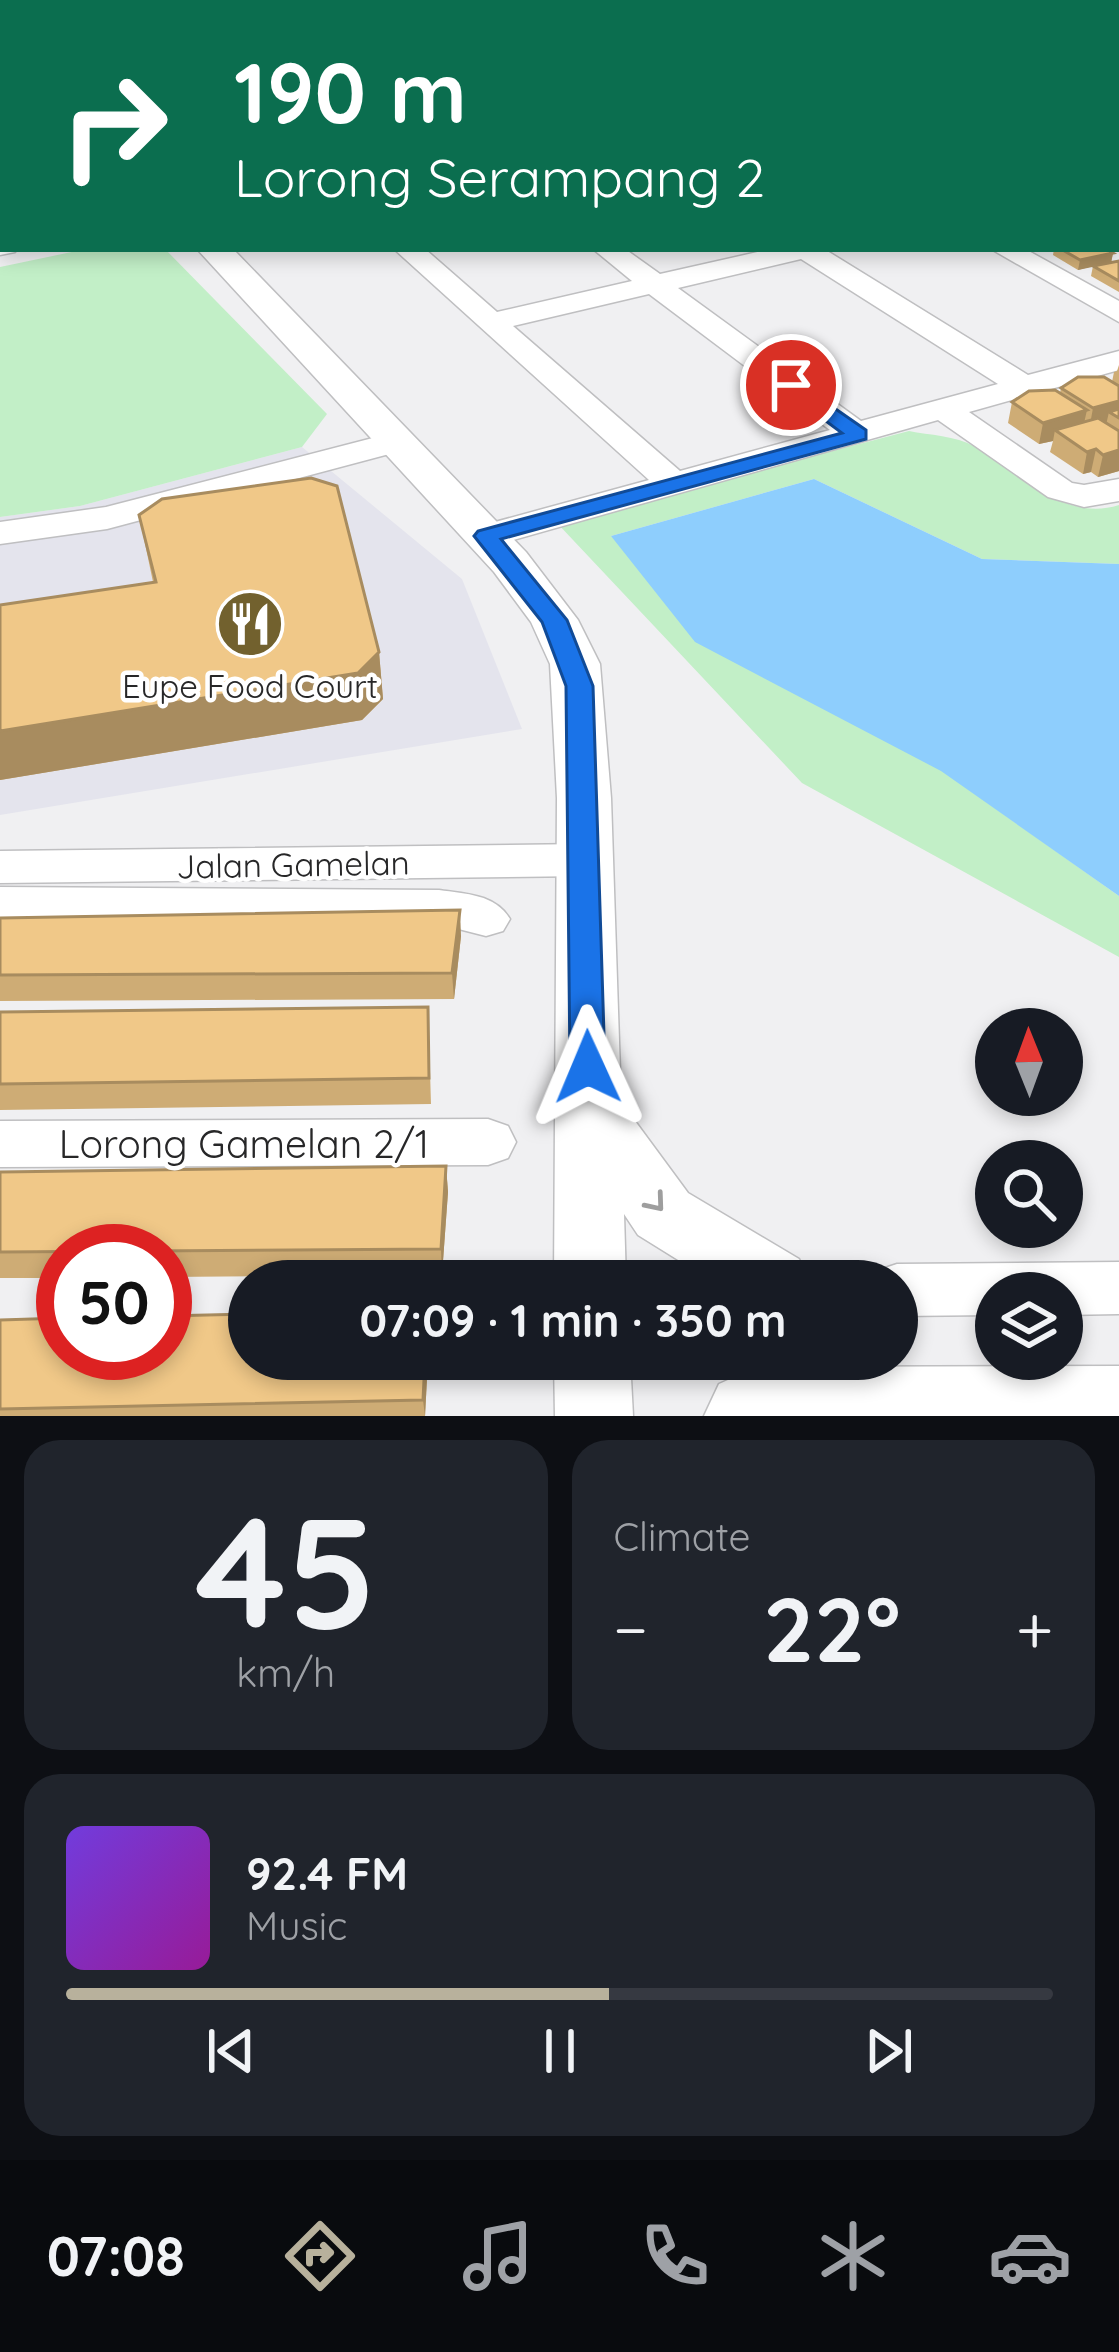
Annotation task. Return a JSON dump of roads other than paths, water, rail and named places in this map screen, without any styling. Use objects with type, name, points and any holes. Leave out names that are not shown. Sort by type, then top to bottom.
[{"type":"main road","points":[[217,252],[486,536],[554,620],[575,664],[581,709],[585,860],[590,1260]]},
{"type":"main road","points":[[588,1108],[663,1214],[739,1260]]},
{"type":"main road","points":[[593,1380],[594,1416]]},
{"type":"street","points":[[411,252],[676,486]]},
{"type":"street","points":[[611,252],[859,435]]},
{"type":"street","points":[[491,322],[794,252]]},
{"type":"street","points":[[812,252],[1025,387]]},
{"type":"street","points":[[1010,252],[1119,313]]},
{"type":"street","points":[[486,536],[1119,360]]},
{"type":"street","points":[[945,410],[1060,490],[1084,496],[1119,490]]},
{"type":"street","points":[[0,533],[130,512],[396,442]]},
{"type":"street","name":"Jalan Gamelan","points":[[0,867],[585,860]]},
{"type":"street","points":[[0,904],[439,908],[474,912],[486,919]]},
{"type":"street","name":"Lorong Gamelan 2/1","points":[[0,1144],[488,1142]]},
{"type":"street","points":[[918,1290],[1119,1288]]},
{"type":"street","points":[[736,1416],[742,1405],[757,1396],[1049,1406],[1119,1395]]},
{"type":"water","points":[[814,479],[982,559],[1119,564],[1119,896],[941,771],[695,642],[611,536]]},
{"type":"place","name":"Eupe Food Court","points":[[250,624]]}]
